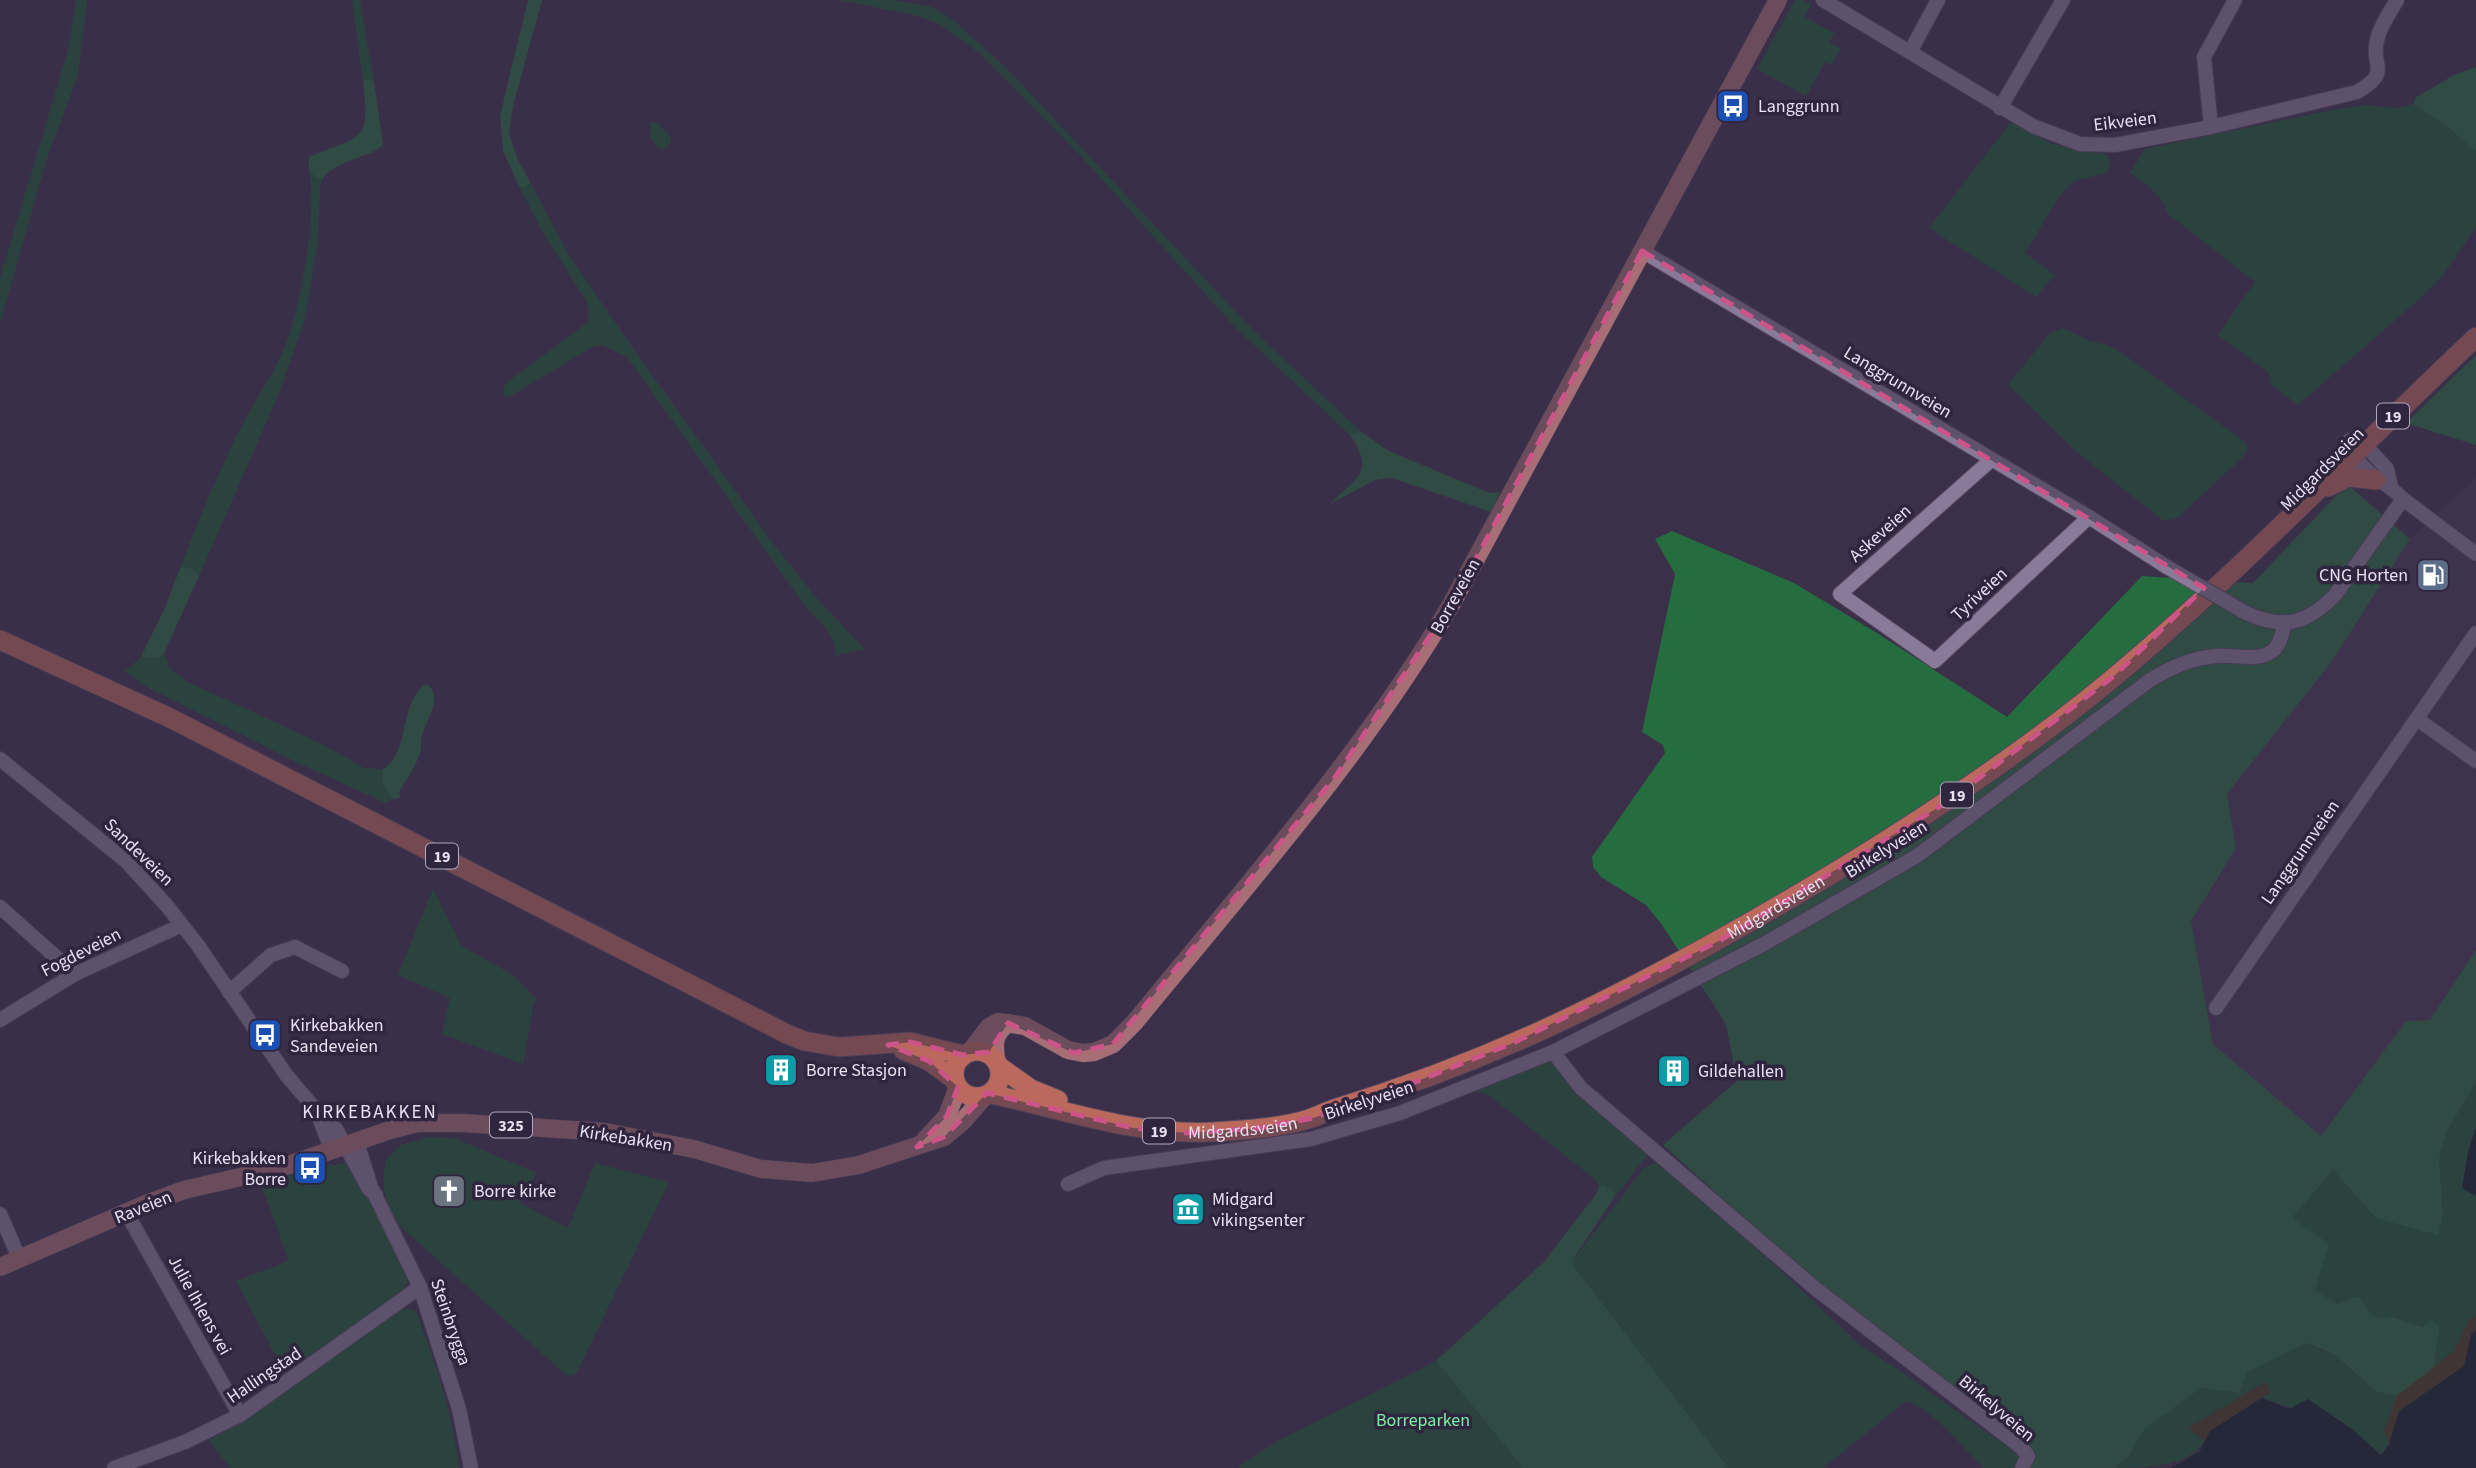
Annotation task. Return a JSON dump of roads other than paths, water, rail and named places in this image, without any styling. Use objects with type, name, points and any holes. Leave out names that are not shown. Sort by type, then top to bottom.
[{"type":"highway","name":"Midgardsveien","points":[[998,1063],[1031,1089],[1044,1095],[1114,1115],[1152,1120],[1212,1122],[1329,1110],[1362,1102],[1427,1079],[1614,996],[1719,941],[1885,842],[2002,764],[2115,676],[2220,584],[2312,496],[2356,446],[2476,322]]},
{"type":"highway","name":"Midgardsveien","points":[[2175,622],[2212,579],[2476,337]]},
{"type":"highway","name":"19","points":[[2312,496],[2348,477],[2384,484]]},
{"type":"highway","name":"19","points":[[0,640],[167,717],[787,1034],[804,1041],[839,1047],[910,1042],[967,1053],[983,1051],[998,1063]]},
{"type":"highway","name":"19","points":[[888,1045],[915,1053],[929,1061],[969,1096],[987,1096]]},
{"type":"highway","points":[[956,1084],[955,1066],[967,1053]]},
{"type":"highway","points":[[987,1096],[999,1083],[998,1063]]},
{"type":"highway","name":"Midgardsveien","points":[[987,1096],[1107,1124],[1177,1132],[1258,1128],[1313,1118],[1329,1110]]},
{"type":"main road","name":"Borreveien","points":[[1009,1023],[1025,1026],[1074,1053],[1094,1052],[1113,1044],[1134,1023],[1343,767],[1404,683],[1432,639],[1778,0]]},
{"type":"main road","points":[[967,1053],[989,1027],[998,1022],[1009,1023]]},
{"type":"main road","points":[[998,1063],[994,1042],[1000,1030],[1009,1023]]},
{"type":"main road","name":"Kirkebakken","points":[[917,1147],[947,1116],[956,1084]]},
{"type":"main road","name":"Kirkebakken","points":[[345,1146],[393,1129],[432,1122],[559,1128],[648,1139],[761,1169],[811,1173],[859,1165],[944,1137],[987,1096]]},
{"type":"main road","name":"Raveien","points":[[0,1267],[184,1190],[280,1168],[345,1146]]},
{"type":"street","name":"Eikveien","points":[[1823,0],[2032,126],[2080,144],[2115,145],[2211,127],[2357,92],[2372,83],[2379,69],[2376,42],[2397,0]]},
{"type":"street","points":[[1910,52],[1938,0]]},
{"type":"street","points":[[2000,108],[2063,0]]},
{"type":"street","points":[[2211,127],[2204,57],[2235,0]]},
{"type":"street","name":"Langgrunnveien","points":[[1642,251],[2246,613],[2271,622],[2285,623]]},
{"type":"street","points":[[2356,446],[2384,484],[2476,554]]},
{"type":"street","name":"Askeveien","points":[[1890,629],[1840,594],[1991,460]]},
{"type":"street","points":[[2285,623],[2308,617],[2335,595],[2403,499]]},
{"type":"street","name":"Tyriveien","points":[[1890,629],[1935,661],[2089,517]]},
{"type":"street","name":"Birkelyveien","points":[[1068,1184],[1104,1168],[1311,1139],[1400,1113],[1553,1052],[1762,945],[1917,856],[2176,665],[2197,658],[2220,655],[2260,656],[2272,652],[2278,644],[2285,623]]},
{"type":"street","name":"Langgrunnveien","points":[[2216,1008],[2476,633]]},
{"type":"street","points":[[2417,719],[2476,761]]},
{"type":"street","name":"Sandeveien","points":[[3,768],[126,861],[182,925],[287,1076],[336,1129],[345,1146]]},
{"type":"street","points":[[0,906],[75,974]]},
{"type":"street","name":"Fogdeveien","points":[[0,1020],[75,974],[182,925]]},
{"type":"street","points":[[229,992],[271,955],[295,947],[342,971]]},
{"type":"street","name":"Birkelyveien","points":[[1553,1052],[1581,1088],[1816,1289],[2022,1448],[2028,1456],[2022,1468]]},
{"type":"street","name":"Steinbrygga","points":[[345,1146],[376,1195],[420,1287],[459,1409],[471,1468]]},
{"type":"street","name":"Julie Ihlens vei","points":[[126,1212],[240,1415]]},
{"type":"street","points":[[2,1218],[20,1260]]},
{"type":"street","name":"Hallingstad","points":[[114,1468],[194,1438],[240,1415],[420,1287]]},
{"type":"place","name":"Langgrunn","points":[[1733,106]]},
{"type":"place","name":"CNG Horten","points":[[2433,575]]},
{"type":"place","name":"Kirkebakken Sandeveien","points":[[265,1035]]},
{"type":"place","name":"Borre Stasjon","points":[[781,1070]]},
{"type":"place","name":"Gildehallen","points":[[1674,1071]]},
{"type":"place","name":"Kirkebakken Borre","points":[[310,1168]]},
{"type":"place","name":"Borre kirke","points":[[449,1191]]},
{"type":"place","name":"Midgard vikingsenter","points":[[1188,1209]]},
{"type":"district","name":"KIRKEBAKKEN","points":[[370,1111]]},
{"type":"park label","name":"Borreparken","points":[[1423,1420]]}]
